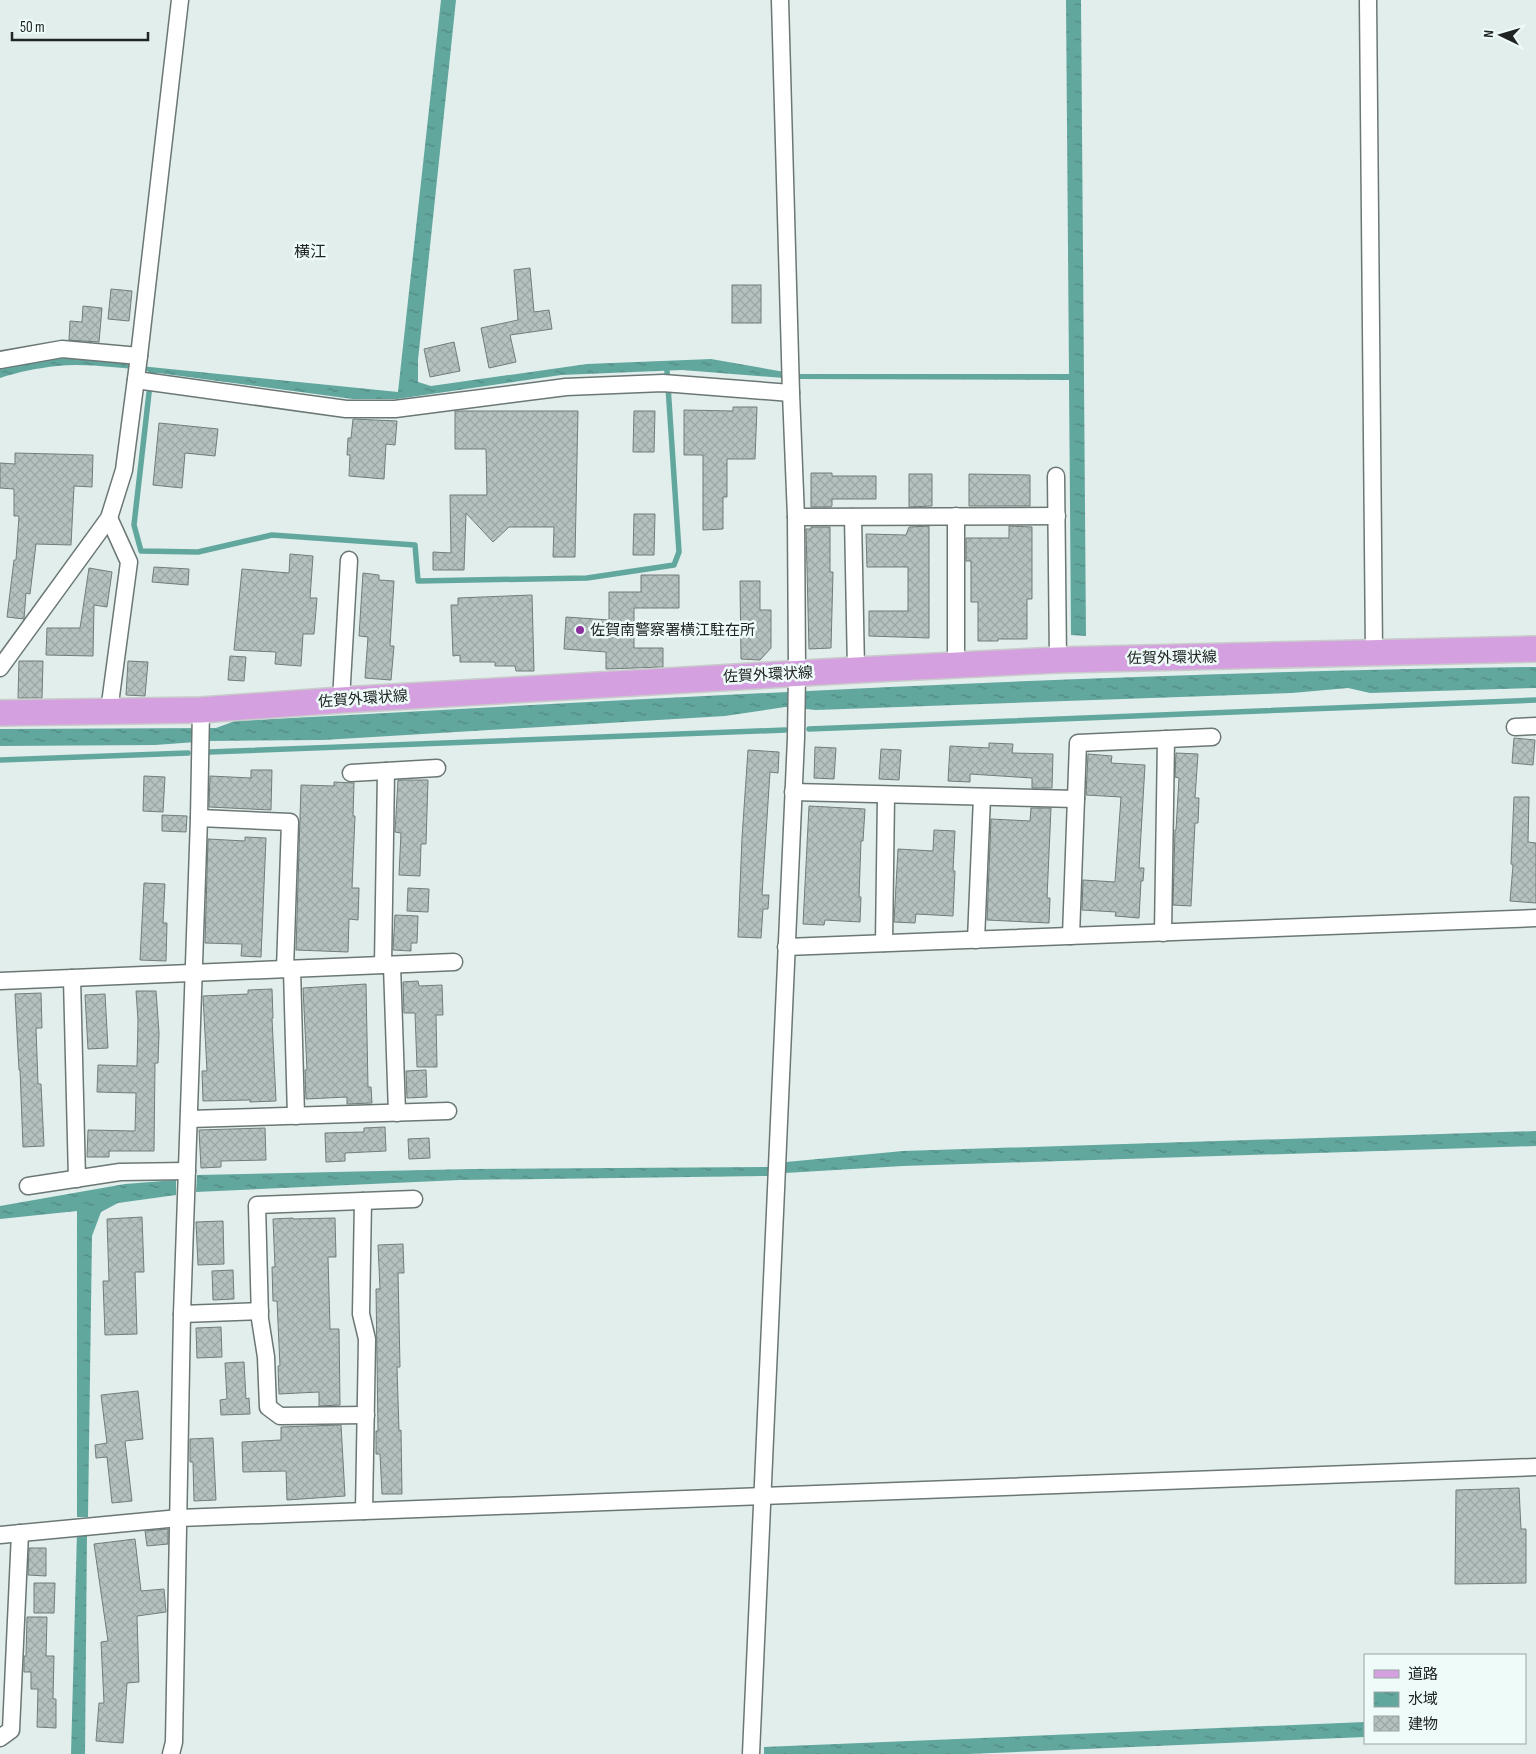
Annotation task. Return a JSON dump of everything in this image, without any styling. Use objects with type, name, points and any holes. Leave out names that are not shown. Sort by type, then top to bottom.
[{"type":"main road","name":"佐賀外環状線","points":[[0,713],[109,711],[201,717],[341,700],[797,676],[856,670],[1058,660],[1536,649]]},
{"type":"street","points":[[0,668],[109,518],[124,470],[146,382],[139,356],[180,0]]},
{"type":"street","points":[[751,1754],[797,676],[796,517],[780,0]]},
{"type":"street","points":[[1368,0],[1374,654]]},
{"type":"street","points":[[0,360],[62,349],[139,356]]},
{"type":"street","points":[[146,382],[346,408],[395,409],[566,387],[669,383],[791,389]]},
{"type":"street","points":[[1056,476],[1058,660]]},
{"type":"street","points":[[956,516],[956,665]]},
{"type":"street","points":[[796,517],[1057,516]]},
{"type":"street","points":[[853,517],[856,670]]},
{"type":"street","points":[[109,518],[129,562],[109,711]]},
{"type":"street","points":[[341,700],[349,560]]},
{"type":"street","points":[[171,1754],[174,1742],[182,1314],[201,717]]},
{"type":"street","points":[[1515,727],[1536,726]]},
{"type":"street","points":[[1071,936],[1078,743],[1212,737]]},
{"type":"street","points":[[1163,933],[1166,739]]},
{"type":"street","points":[[351,773],[437,768]]},
{"type":"street","points":[[386,771],[388,965],[397,1113]]},
{"type":"street","points":[[793,792],[1076,799]]},
{"type":"street","points":[[884,943],[886,795]]},
{"type":"street","points":[[976,940],[982,797]]},
{"type":"street","points":[[199,818],[290,822],[289,969],[296,1116]]},
{"type":"street","points":[[786,947],[1536,918]]},
{"type":"street","points":[[0,981],[454,962]]},
{"type":"street","points":[[72,978],[77,1179]]},
{"type":"street","points":[[189,1119],[448,1111]]},
{"type":"street","points":[[28,1186],[120,1172],[187,1171]]},
{"type":"street","points":[[366,1414],[280,1416],[268,1407],[266,1357],[260,1311],[257,1205],[414,1199]]},
{"type":"street","points":[[363,1201],[361,1314],[367,1340],[364,1511]]},
{"type":"street","points":[[182,1314],[260,1311]]},
{"type":"street","points":[[0,1535],[178,1518],[1536,1467]]},
{"type":"street","points":[[0,1738],[11,1730],[8,1634],[20,1533]]},
{"type":"water","points":[[441,0],[456,0],[418,360],[418,382],[431,386],[587,364],[711,359],[796,374],[1069,374],[1066,0],[1081,0],[1086,636],[1071,635],[1069,380],[796,379],[682,370],[561,375],[397,399],[353,399],[158,373],[152,375],[146,370],[90,365],[50,367],[0,378],[0,367],[57,358],[398,392]]},
{"type":"water","points":[[1536,667],[1536,688],[1370,693],[1348,688],[1292,693],[816,710],[785,707],[725,716],[323,740],[210,741],[155,745],[0,746],[0,729],[216,728],[235,721],[885,687],[1211,674]]},
{"type":"water","points":[[1536,1131],[1536,1146],[903,1166],[785,1173],[786,1162],[903,1151]]},
{"type":"water","points":[[769,1167],[768,1176],[460,1180],[196,1192],[197,1175],[472,1169]]},
{"type":"water","points":[[176,1180],[176,1195],[118,1203],[101,1212],[92,1236],[88,1517],[77,1517],[77,1211],[0,1219],[0,1206],[125,1184]]},
{"type":"water","points":[[77,1533],[87,1533],[85,1754],[71,1754]]},
{"type":"water","points":[[1364,1722],[1364,1737],[969,1754],[764,1754],[764,1747]]},
{"type":"building","points":[[530,268],[534,312],[549,310],[552,329],[510,335],[516,362],[489,368],[481,328],[518,320],[514,270]]},
{"type":"building","points":[[732,285],[761,285],[761,323],[732,323]]},
{"type":"building","points":[[111,289],[132,291],[129,321],[108,319]]},
{"type":"building","points":[[83,306],[102,308],[99,342],[69,340],[70,321],[82,322]]},
{"type":"building","points":[[454,342],[460,371],[430,377],[424,349]]},
{"type":"building","points":[[733,407],[757,407],[755,459],[727,459],[727,497],[723,497],[723,529],[703,530],[703,455],[684,455],[684,410],[733,411]]},
{"type":"building","points":[[455,411],[578,411],[575,557],[553,557],[554,527],[509,527],[493,542],[466,513],[464,570],[433,570],[433,552],[451,553],[450,495],[487,495],[486,449],[455,449]]},
{"type":"building","points":[[634,411],[655,411],[654,452],[633,452]]},
{"type":"building","points":[[353,419],[397,421],[395,445],[386,444],[384,479],[349,476],[350,455],[347,455],[348,438],[351,438]]},
{"type":"building","points":[[159,423],[218,429],[215,456],[185,453],[182,488],[153,485]]},
{"type":"building","points":[[15,453],[93,455],[92,487],[74,486],[71,545],[36,544],[30,594],[26,593],[24,619],[7,617],[14,560],[16,560],[19,516],[14,516],[14,489],[0,488],[0,463],[15,464]]},
{"type":"building","points":[[811,473],[832,473],[832,476],[876,476],[876,499],[832,499],[832,506],[830,507],[811,507]]},
{"type":"building","points":[[909,474],[932,474],[932,506],[909,507]]},
{"type":"building","points":[[969,474],[1030,475],[1030,506],[969,506]]},
{"type":"building","points":[[634,514],[655,514],[654,555],[633,555]]},
{"type":"building","points":[[929,526],[929,638],[869,636],[869,611],[908,611],[908,567],[867,567],[866,534],[906,535],[909,527]]},
{"type":"building","points":[[1009,526],[1032,527],[1032,599],[1027,599],[1027,639],[978,641],[978,602],[971,602],[971,561],[966,561],[966,538],[1009,538]]},
{"type":"building","points":[[811,527],[830,527],[830,572],[833,572],[831,648],[809,649],[806,529],[811,529]]},
{"type":"building","points":[[290,554],[313,556],[310,598],[317,598],[314,634],[303,634],[301,666],[275,664],[276,652],[234,650],[242,569],[289,573]]},
{"type":"building","points":[[154,567],[189,569],[188,585],[152,582]]},
{"type":"building","points":[[89,568],[112,572],[107,607],[94,605],[93,656],[46,655],[47,628],[80,628]]},
{"type":"building","points":[[363,573],[379,575],[379,580],[394,581],[390,646],[394,646],[391,680],[365,678],[368,637],[359,636]]},
{"type":"building","points":[[641,575],[679,575],[679,608],[634,608],[634,648],[663,648],[663,667],[606,669],[606,652],[564,649],[566,617],[609,620],[609,592],[641,592]]},
{"type":"building","points":[[740,581],[760,581],[760,610],[771,610],[771,648],[760,660],[741,659]]},
{"type":"building","points":[[532,595],[534,671],[516,671],[515,666],[495,666],[495,662],[460,662],[460,655],[453,656],[451,605],[458,605],[458,598]]},
{"type":"building","points":[[230,656],[246,657],[244,681],[228,680]]},
{"type":"building","points":[[19,661],[43,661],[42,698],[18,698]]},
{"type":"building","points":[[128,661],[148,662],[145,696],[126,695]]},
{"type":"building","points":[[1514,738],[1535,740],[1533,765],[1512,763]]},
{"type":"building","points":[[989,743],[1013,744],[1012,753],[1053,754],[1052,788],[1032,788],[1032,778],[970,774],[970,782],[948,781],[950,746],[989,748]]},
{"type":"building","points":[[815,747],[836,748],[834,779],[814,778]]},
{"type":"building","points":[[881,749],[901,750],[899,780],[879,779]]},
{"type":"building","points":[[748,750],[779,752],[778,773],[770,772],[762,895],[769,895],[768,909],[763,909],[761,938],[738,937]]},
{"type":"building","points":[[1176,753],[1198,754],[1195,798],[1199,798],[1198,823],[1195,823],[1191,906],[1173,905],[1175,830],[1179,778],[1175,777]]},
{"type":"building","points":[[1088,754],[1112,756],[1111,763],[1145,765],[1139,868],[1144,868],[1143,881],[1141,881],[1139,918],[1115,916],[1116,912],[1082,910],[1083,880],[1115,882],[1121,797],[1086,795]]},
{"type":"building","points":[[251,770],[272,770],[271,810],[209,807],[210,776],[251,778]]},
{"type":"building","points":[[144,776],[165,777],[163,812],[143,811]]},
{"type":"building","points":[[398,780],[428,780],[426,844],[421,844],[420,876],[399,875],[401,833],[395,832]]},
{"type":"building","points":[[334,782],[354,783],[353,816],[355,816],[352,888],[359,888],[358,920],[349,919],[348,952],[296,950],[301,785],[334,786]]},
{"type":"building","points":[[1514,797],[1529,797],[1528,842],[1536,843],[1536,903],[1510,901],[1513,865],[1511,864]]},
{"type":"building","points":[[809,806],[865,809],[863,841],[861,841],[860,922],[825,920],[824,925],[803,924]]},
{"type":"building","points":[[1031,808],[1051,808],[1047,898],[1050,898],[1049,923],[987,920],[991,819],[1030,821]]},
{"type":"building","points":[[162,815],[187,816],[186,832],[162,831]]},
{"type":"building","points":[[934,830],[955,831],[953,916],[916,914],[915,923],[894,922],[898,849],[933,851]]},
{"type":"building","points":[[245,837],[266,838],[261,957],[241,956],[242,944],[205,943],[208,839],[245,841]]},
{"type":"building","points":[[144,883],[165,884],[163,923],[167,923],[166,961],[140,960]]},
{"type":"building","points":[[408,888],[429,889],[428,912],[407,911]]},
{"type":"building","points":[[395,915],[418,916],[417,943],[411,943],[411,951],[393,950]]},
{"type":"building","points":[[418,981],[419,986],[442,985],[443,1015],[436,1015],[437,1067],[417,1067],[415,1013],[404,1013],[403,982]]},
{"type":"building","points":[[366,984],[368,1087],[371,1087],[372,1103],[347,1104],[347,1097],[306,1099],[305,1070],[307,1070],[303,988]]},
{"type":"building","points":[[272,989],[276,1101],[203,1101],[202,1071],[207,1071],[203,996],[248,994],[248,990]]},
{"type":"building","points":[[136,991],[156,991],[159,1033],[158,1063],[155,1063],[154,1151],[109,1151],[109,1157],[87,1157],[88,1130],[135,1131],[136,1093],[97,1092],[98,1065],[137,1066],[138,1020]]},
{"type":"building","points":[[41,993],[42,1028],[36,1028],[38,1084],[41,1084],[44,1146],[23,1147],[15,994]]},
{"type":"building","points":[[105,994],[108,1048],[88,1049],[85,995]]},
{"type":"building","points":[[426,1070],[427,1097],[407,1098],[406,1071]]},
{"type":"building","points":[[385,1127],[386,1151],[345,1153],[345,1161],[326,1162],[325,1133],[364,1132],[364,1128]]},
{"type":"building","points":[[265,1128],[266,1160],[221,1161],[221,1167],[201,1168],[199,1130]]},
{"type":"building","points":[[429,1138],[430,1158],[409,1159],[408,1139]]},
{"type":"building","points":[[142,1217],[144,1272],[135,1272],[137,1334],[105,1335],[103,1281],[109,1281],[107,1219]]},
{"type":"building","points":[[335,1218],[336,1257],[328,1257],[330,1329],[339,1329],[340,1405],[319,1406],[319,1392],[279,1394],[278,1366],[280,1366],[277,1301],[273,1301],[272,1267],[275,1267],[273,1219]]},
{"type":"building","points":[[223,1221],[224,1264],[198,1265],[196,1222]]},
{"type":"building","points":[[403,1244],[404,1273],[398,1273],[400,1367],[397,1367],[399,1431],[401,1430],[402,1494],[382,1494],[380,1454],[376,1454],[376,1431],[378,1431],[376,1289],[380,1289],[378,1245]]},
{"type":"building","points":[[233,1270],[234,1299],[213,1300],[212,1271]]},
{"type":"building","points":[[221,1327],[222,1357],[197,1358],[196,1328]]},
{"type":"building","points":[[244,1362],[246,1399],[249,1398],[250,1414],[221,1415],[220,1400],[227,1399],[225,1363]]},
{"type":"building","points":[[138,1391],[143,1439],[125,1441],[132,1501],[112,1503],[107,1457],[96,1458],[95,1445],[107,1443],[101,1395]]},
{"type":"building","points":[[341,1425],[345,1496],[287,1500],[286,1471],[243,1472],[242,1442],[281,1440],[281,1427]]},
{"type":"building","points":[[213,1438],[216,1500],[194,1501],[193,1462],[190,1462],[190,1439]]},
{"type":"building","points":[[1519,1488],[1521,1529],[1526,1529],[1526,1583],[1455,1584],[1456,1490]]},
{"type":"building","points":[[168,1529],[168,1544],[147,1546],[145,1531]]},
{"type":"building","points":[[135,1539],[141,1591],[164,1589],[166,1612],[137,1616],[139,1682],[127,1683],[123,1743],[96,1741],[99,1703],[104,1703],[101,1642],[108,1641],[94,1544]]},
{"type":"building","points":[[29,1548],[46,1548],[46,1576],[28,1575]]},
{"type":"building","points":[[34,1583],[55,1583],[54,1613],[34,1613]]},
{"type":"building","points":[[27,1617],[47,1617],[46,1656],[54,1656],[53,1699],[56,1699],[56,1728],[37,1727],[38,1689],[31,1689],[31,1672],[24,1672]]},
{"type":"waterway","points":[[150,384],[134,525],[141,551],[198,552],[272,535],[415,545],[418,581],[587,578],[674,565],[679,552],[667,371]]},
{"type":"waterway","points":[[809,729],[1536,700]]},
{"type":"waterway","points":[[209,752],[785,730]]},
{"type":"waterway","points":[[0,760],[188,753]]},
{"type":"place","name":"佐賀南警察署横江駐在所","points":[[580,630]]},
{"type":"district","name":"横江","points":[[310,252]]}]
